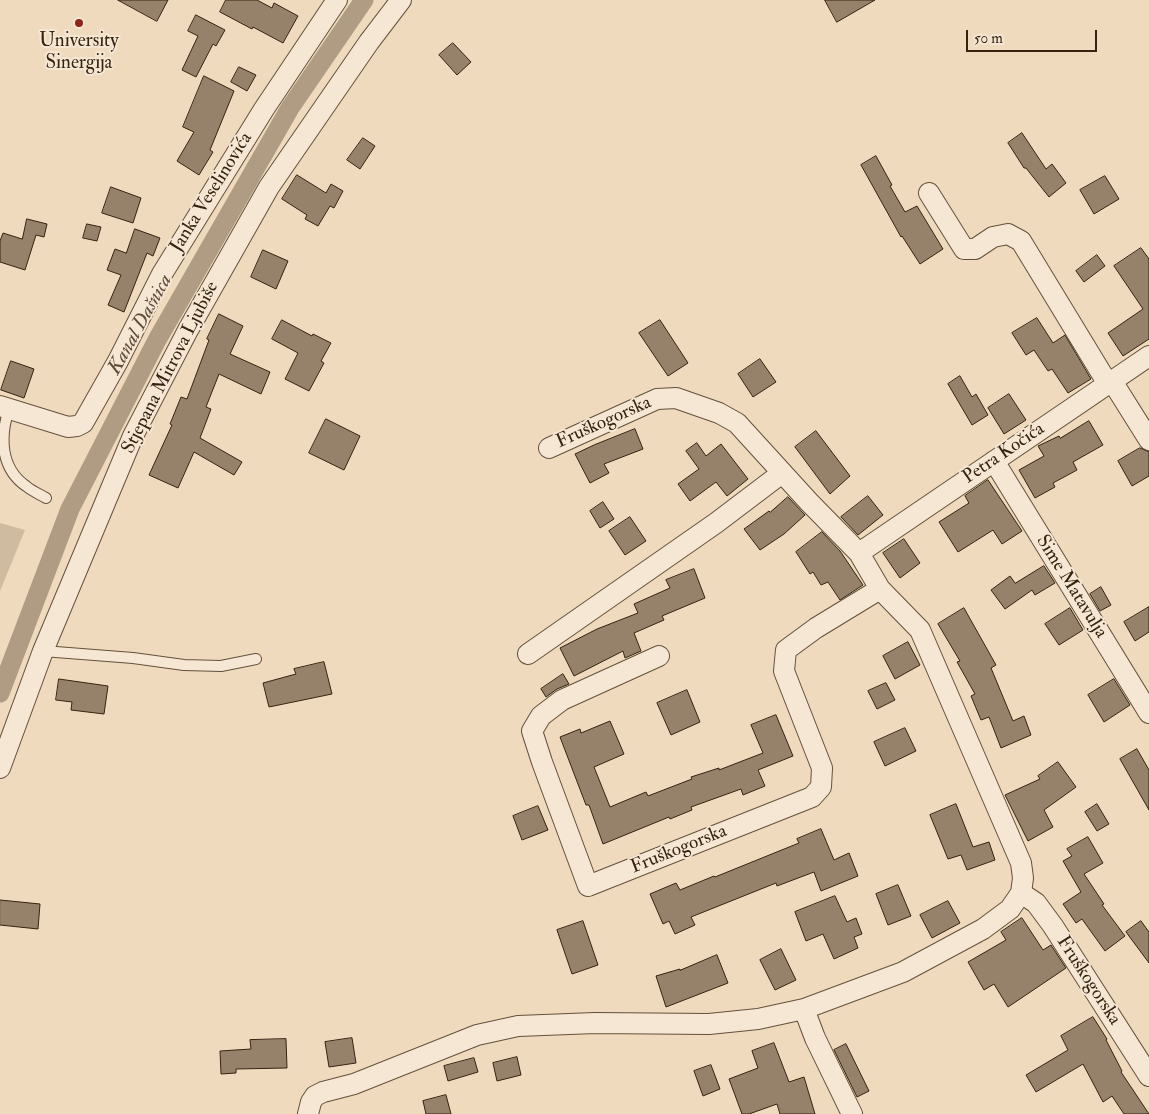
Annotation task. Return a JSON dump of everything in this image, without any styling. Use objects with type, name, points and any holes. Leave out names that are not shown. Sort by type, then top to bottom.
[{"type":"street","name":"Janka Veselinovića","points":[[4,407],[68,427],[77,426],[84,422],[118,361],[162,274],[264,109],[337,0]]},
{"type":"street","name":"Stjepana Mitrova Ljubiše","points":[[0,768],[43,651],[133,436],[188,330],[270,186],[369,42],[401,0]]},
{"type":"street","points":[[929,193],[964,249],[975,249],[993,237],[1008,234],[1021,241],[1149,440]]},
{"type":"street","name":"Petra Kočića","points":[[859,553],[1149,356]]},
{"type":"street","name":"Fruškogorska","points":[[549,448],[657,399],[676,398],[719,413],[737,423],[859,553],[880,589],[920,630],[1021,863],[1023,878],[1021,893],[1036,903],[1053,926],[1149,1076]]},
{"type":"street","name":"Sime Matavulja","points":[[994,461],[1149,713]]},
{"type":"street","points":[[528,654],[716,523],[782,473]]},
{"type":"street","name":"Fruškogorska","points":[[659,656],[562,700],[541,716],[532,731],[588,886],[812,796],[820,787],[822,768],[784,671],[786,650],[816,628],[880,589]]},
{"type":"street","points":[[308,1114],[310,1102],[322,1092],[354,1084],[477,1035],[518,1026],[595,1023],[709,1024],[758,1019],[804,1009],[903,972],[983,930],[1010,908],[1021,893]]},
{"type":"street","points":[[804,1009],[815,1038],[852,1114]]},
{"type":"lane","points":[[4,407],[3,452],[8,465],[15,476],[26,486],[46,498]]},
{"type":"lane","points":[[43,651],[133,658],[184,666],[220,666],[256,660]]},
{"type":"shaded area","points":[[0,523],[25,530],[0,591]]},
{"type":"building","points":[[118,0],[168,0],[157,21]]},
{"type":"building","points":[[226,0],[257,0],[272,8],[274,3],[298,16],[283,43],[220,12]]},
{"type":"building","points":[[825,0],[875,0],[837,22]]},
{"type":"building","points":[[196,15],[225,30],[216,46],[213,44],[196,77],[182,70],[198,36],[188,31]]},
{"type":"building","points":[[453,43],[471,62],[457,75],[439,55]]},
{"type":"building","points":[[239,67],[256,75],[247,91],[231,82]]},
{"type":"building","points":[[204,76],[234,91],[210,150],[213,152],[199,175],[177,161],[194,132],[183,127]]},
{"type":"building","points":[[1022,133],[1046,169],[1052,164],[1066,183],[1049,197],[1026,168],[1024,168],[1008,143]]},
{"type":"building","points":[[363,138],[375,146],[360,169],[347,160]]},
{"type":"building","points":[[876,156],[905,212],[917,206],[943,249],[920,264],[901,237],[861,165]]},
{"type":"building","points":[[297,175],[326,193],[331,184],[343,191],[334,208],[330,206],[318,226],[305,219],[307,215],[282,199]]},
{"type":"building","points":[[1105,176],[1119,199],[1094,214],[1080,190]]},
{"type":"building","points":[[111,187],[141,198],[133,223],[102,213]]},
{"type":"building","points":[[27,219],[47,224],[44,237],[36,235],[25,270],[0,262],[0,241],[3,233],[22,239]]},
{"type":"building","points":[[87,224],[101,227],[97,241],[83,238]]},
{"type":"building","points":[[135,229],[160,238],[153,256],[147,253],[124,312],[108,305],[121,275],[107,270],[115,249],[126,253]]},
{"type":"building","points":[[1141,248],[1149,259],[1149,339],[1123,356],[1108,333],[1143,309],[1114,266]]},
{"type":"building","points":[[263,250],[288,261],[276,289],[251,277]]},
{"type":"building","points":[[1097,255],[1105,266],[1084,282],[1076,271]]},
{"type":"building","points":[[219,314],[243,326],[230,354],[270,372],[261,394],[219,374],[206,407],[211,409],[200,438],[242,462],[234,475],[194,452],[178,488],[149,475],[172,425],[170,424],[181,397],[187,399],[209,340],[207,339]]},
{"type":"building","points":[[1037,318],[1053,343],[1065,335],[1091,379],[1068,393],[1052,369],[1048,371],[1034,350],[1026,355],[1012,333]]},
{"type":"building","points":[[282,320],[312,336],[313,334],[331,343],[321,361],[324,363],[309,391],[285,379],[298,353],[272,339]]},
{"type":"building","points":[[660,320],[688,363],[668,376],[639,333]]},
{"type":"building","points":[[760,359],[776,382],[753,397],[738,374]]},
{"type":"building","points":[[11,361],[34,369],[24,398],[1,390]]},
{"type":"building","points":[[960,376],[972,397],[976,394],[988,415],[972,425],[948,384]]},
{"type":"building","points":[[1009,394],[1026,420],[1004,434],[988,408]]},
{"type":"building","points":[[326,419],[360,436],[344,470],[309,453]]},
{"type":"building","points":[[1089,421],[1103,445],[1073,462],[1077,470],[1053,483],[1055,487],[1035,498],[1019,470],[1044,456],[1038,446],[1059,436],[1060,438]]},
{"type":"building","points":[[635,429],[643,449],[604,464],[609,473],[590,483],[575,454]]},
{"type":"building","points":[[816,431],[850,476],[830,494],[795,447]]},
{"type":"building","points":[[697,443],[706,456],[721,444],[748,479],[727,496],[716,482],[690,501],[678,484],[699,469],[686,451]]},
{"type":"building","points":[[1140,448],[1149,452],[1149,476],[1132,486],[1118,461]]},
{"type":"building","points":[[988,480],[1022,531],[1002,544],[993,530],[958,552],[939,522],[969,503],[965,496]]},
{"type":"building","points":[[868,496],[883,515],[858,535],[841,517]]},
{"type":"building","points":[[788,497],[805,515],[784,534],[760,550],[744,529],[770,512]]},
{"type":"building","points":[[603,502],[614,519],[600,528],[590,511]]},
{"type":"building","points":[[630,517],[646,541],[625,555],[609,531]]},
{"type":"building","points":[[822,532],[840,551],[863,585],[840,600],[828,582],[821,585],[813,572],[810,574],[796,552]]},
{"type":"building","points":[[904,539],[920,563],[900,578],[883,553]]},
{"type":"building","points":[[1044,566],[1055,583],[1035,595],[1032,590],[1005,609],[991,590],[1010,576],[1015,583]]},
{"type":"building","points":[[694,569],[705,598],[662,616],[664,620],[634,633],[641,651],[625,658],[623,651],[574,676],[560,648],[597,629],[638,613],[634,604],[670,588],[666,580]]},
{"type":"building","points":[[1101,587],[1111,605],[1100,611],[1090,594]]},
{"type":"building","points":[[1149,607],[1149,632],[1135,641],[1124,622]]},
{"type":"building","points":[[964,608],[996,665],[991,668],[1013,721],[1024,716],[1031,735],[1001,748],[989,717],[981,720],[971,696],[975,694],[957,662],[960,661],[938,624]]},
{"type":"building","points":[[1070,608],[1083,630],[1059,645],[1045,624]]},
{"type":"building","points":[[908,642],[920,665],[895,679],[883,656]]},
{"type":"building","points":[[324,662],[332,694],[269,707],[263,683],[296,674],[294,669]]},
{"type":"building","points":[[563,674],[569,684],[557,689],[546,697],[541,689]]},
{"type":"building","points":[[59,679],[108,686],[104,714],[71,710],[72,702],[56,700]]},
{"type":"building","points":[[1114,679],[1130,705],[1104,722],[1088,695]]},
{"type":"building","points":[[886,683],[895,700],[877,709],[868,691]]},
{"type":"building","points":[[687,690],[700,722],[671,735],[657,703]]},
{"type":"building","points":[[776,715],[793,756],[758,770],[765,786],[743,795],[741,789],[691,807],[692,810],[670,819],[669,817],[603,844],[589,805],[586,805],[560,737],[580,729],[581,733],[610,721],[624,754],[594,767],[610,807],[646,792],[648,796],[692,779],[691,777],[719,768],[719,770],[763,753],[751,725]]},
{"type":"building","points":[[905,728],[916,751],[885,766],[874,742]]},
{"type":"building","points":[[1137,749],[1149,770],[1149,810],[1120,759]]},
{"type":"building","points":[[1058,762],[1076,787],[1044,810],[1053,827],[1028,841],[1005,795],[1040,779],[1038,776]]},
{"type":"building","points":[[956,804],[973,847],[989,842],[995,860],[967,870],[961,855],[948,859],[930,815]]},
{"type":"building","points":[[1097,804],[1109,824],[1097,831],[1085,812]]},
{"type":"building","points":[[538,806],[548,830],[522,840],[513,816]]},
{"type":"building","points":[[821,829],[834,860],[849,853],[858,876],[821,891],[814,872],[777,886],[776,883],[691,917],[695,925],[675,934],[669,921],[663,924],[650,894],[676,883],[680,890],[715,877],[799,843],[797,839]]},
{"type":"building","points":[[1088,837],[1103,863],[1084,874],[1104,904],[1102,905],[1125,936],[1105,951],[1082,919],[1076,923],[1063,904],[1081,892],[1063,861],[1072,856],[1067,849]]},
{"type":"building","points":[[898,885],[911,916],[888,925],[876,894]]},
{"type":"building","points":[[835,896],[847,922],[856,918],[862,934],[854,937],[858,948],[834,959],[823,934],[806,941],[795,912]]},
{"type":"building","points":[[0,900],[40,904],[38,929],[0,925]]},
{"type":"building","points":[[948,901],[960,923],[932,938],[920,915]]},
{"type":"building","points":[[1022,918],[1043,950],[1051,945],[1066,968],[1008,1007],[994,984],[984,990],[968,962],[1006,940],[1001,932]]},
{"type":"building","points":[[583,921],[598,965],[572,974],[557,930]]},
{"type":"building","points":[[1141,921],[1149,932],[1149,963],[1126,932]]},
{"type":"building","points":[[781,949],[796,980],[775,990],[760,960]]},
{"type":"building","points":[[717,955],[728,983],[666,1007],[656,976],[680,970]]},
{"type":"building","points":[[1093,1017],[1107,1039],[1121,1072],[1149,1114],[1124,1114],[1112,1096],[1103,1102],[1083,1064],[1036,1092],[1026,1075],[1068,1050],[1061,1036]]},
{"type":"building","points":[[352,1038],[356,1063],[329,1067],[325,1042]]},
{"type":"building","points":[[286,1039],[287,1068],[236,1069],[236,1073],[221,1074],[220,1051],[251,1049],[250,1040]]},
{"type":"building","points":[[774,1043],[789,1082],[804,1077],[815,1114],[780,1114],[777,1104],[749,1114],[742,1114],[729,1079],[758,1068],[752,1051]]},
{"type":"building","points":[[846,1044],[869,1091],[857,1097],[834,1050]]},
{"type":"building","points":[[517,1057],[521,1075],[497,1081],[493,1063]]},
{"type":"building","points":[[474,1058],[478,1072],[448,1081],[444,1066]]},
{"type":"building","points":[[711,1065],[720,1089],[703,1096],[694,1071]]},
{"type":"building","points":[[446,1095],[451,1114],[426,1114],[423,1101]]},
{"type":"waterway","name":"Kanal Dašnica","points":[[0,693],[70,509],[157,340],[290,108],[364,0]]},
{"type":"place","name":"University Sinergija","points":[[79,23]]}]
